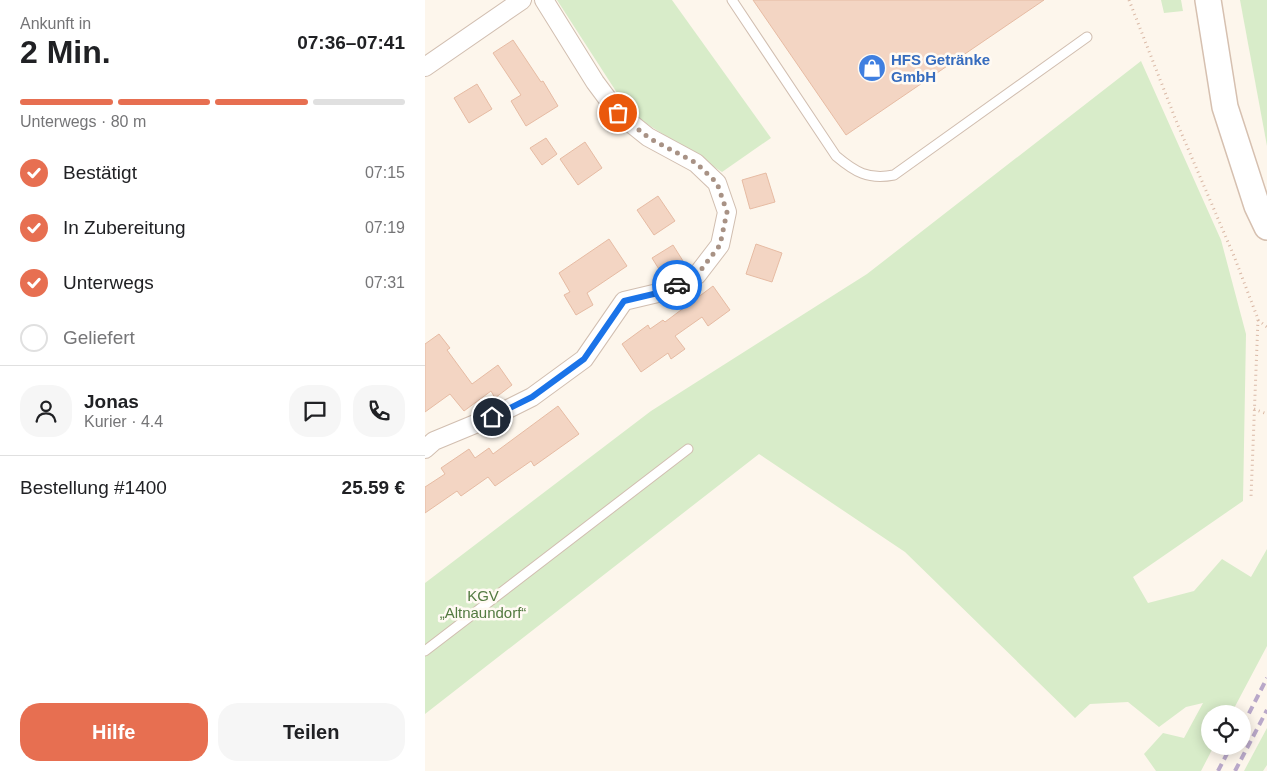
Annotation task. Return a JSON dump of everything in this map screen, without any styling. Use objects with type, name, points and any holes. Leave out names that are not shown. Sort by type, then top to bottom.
[{"type":"street","points":[[425,67],[522,0]]},
{"type":"street","points":[[425,449],[434,440],[492,417],[532,397],[584,359],[624,301],[662,292],[697,275],[720,245],[727,212],[717,183],[696,163],[649,138],[618,113],[595,82],[544,0]]},
{"type":"street","points":[[1207,0],[1225,107],[1257,206],[1267,227]]},
{"type":"lane","points":[[732,0],[836,156],[857,171],[870,176],[894,175],[1087,37]]},
{"type":"lane","points":[[425,651],[688,449]]},
{"type":"path","points":[[1129,0],[1177,123],[1234,256],[1257,319],[1251,497]]},
{"type":"path","points":[[1257,319],[1267,327]]},
{"type":"path","points":[[1254,409],[1267,414]]},
{"type":"green space","points":[[557,0],[672,0],[771,138],[722,172],[630,113]]},
{"type":"green space","points":[[1161,0],[1181,0],[1183,11],[1164,13]]},
{"type":"green space","points":[[1240,0],[1267,0],[1267,146]]},
{"type":"green space","name":"KGV „Altnaundorf“","points":[[1141,61],[1221,240],[1246,334],[1243,501],[1133,577],[1148,603],[1194,591],[1222,559],[1251,577],[1267,549],[1267,646],[1236,705],[1202,705],[1203,703],[1186,707],[1159,727],[1128,702],[1090,704],[1075,718],[905,552],[759,454],[425,714],[425,583],[651,411],[867,274]]},
{"type":"green space","points":[[1201,707],[1201,755],[1209,755],[1201,771],[1156,771],[1144,754],[1163,733],[1184,738]]},
{"type":"green space","points":[[1267,728],[1267,765],[1263,771],[1244,771]]},
{"type":"building","name":"HFS Getränke GmbH","points":[[753,0],[1044,0],[846,135]]},
{"type":"building","points":[[513,40],[541,82],[543,81],[558,106],[526,126],[511,101],[521,95],[493,53]]},
{"type":"building","points":[[477,84],[492,109],[469,123],[454,98]]},
{"type":"building","points":[[546,138],[557,154],[542,165],[530,148]]},
{"type":"building","points":[[585,142],[602,168],[578,185],[560,159]]},
{"type":"building","points":[[766,173],[775,202],[750,209],[742,180]]},
{"type":"building","points":[[658,196],[675,221],[654,235],[637,210]]},
{"type":"building","points":[[609,239],[627,266],[587,293],[593,305],[576,315],[564,295],[570,292],[559,273]]},
{"type":"building","points":[[756,244],[782,253],[772,282],[746,274]]},
{"type":"building","points":[[673,245],[683,261],[662,274],[652,258]]},
{"type":"building","points":[[713,286],[730,310],[708,326],[702,317],[675,336],[685,349],[671,359],[668,353],[641,372],[622,344],[648,325],[650,329],[663,320],[665,322]]},
{"type":"building","points":[[439,334],[450,348],[447,350],[472,384],[498,365],[512,385],[495,398],[491,391],[464,411],[450,394],[425,412],[425,344]]},
{"type":"building","points":[[558,406],[579,434],[534,466],[531,461],[495,486],[488,477],[461,496],[457,491],[425,513],[425,487],[445,474],[441,468],[469,449],[475,458],[489,448],[493,454]]},
{"type":"railway","points":[[1251,709],[1267,678]]},
{"type":"railway","points":[[1235,771],[1267,710]]},
{"type":"railway","points":[[1218,771],[1226,755]]},
{"type":"way so far","points":[[618,113],[649,138],[696,163],[717,183],[727,212],[720,245],[697,275],[677,285]]},
{"type":"place","name":"HFS Getränke GmbH","points":[[872,68]]},
{"type":"route","points":[[492,417],[532,397],[584,359],[624,301],[662,292],[677,285]]}]
